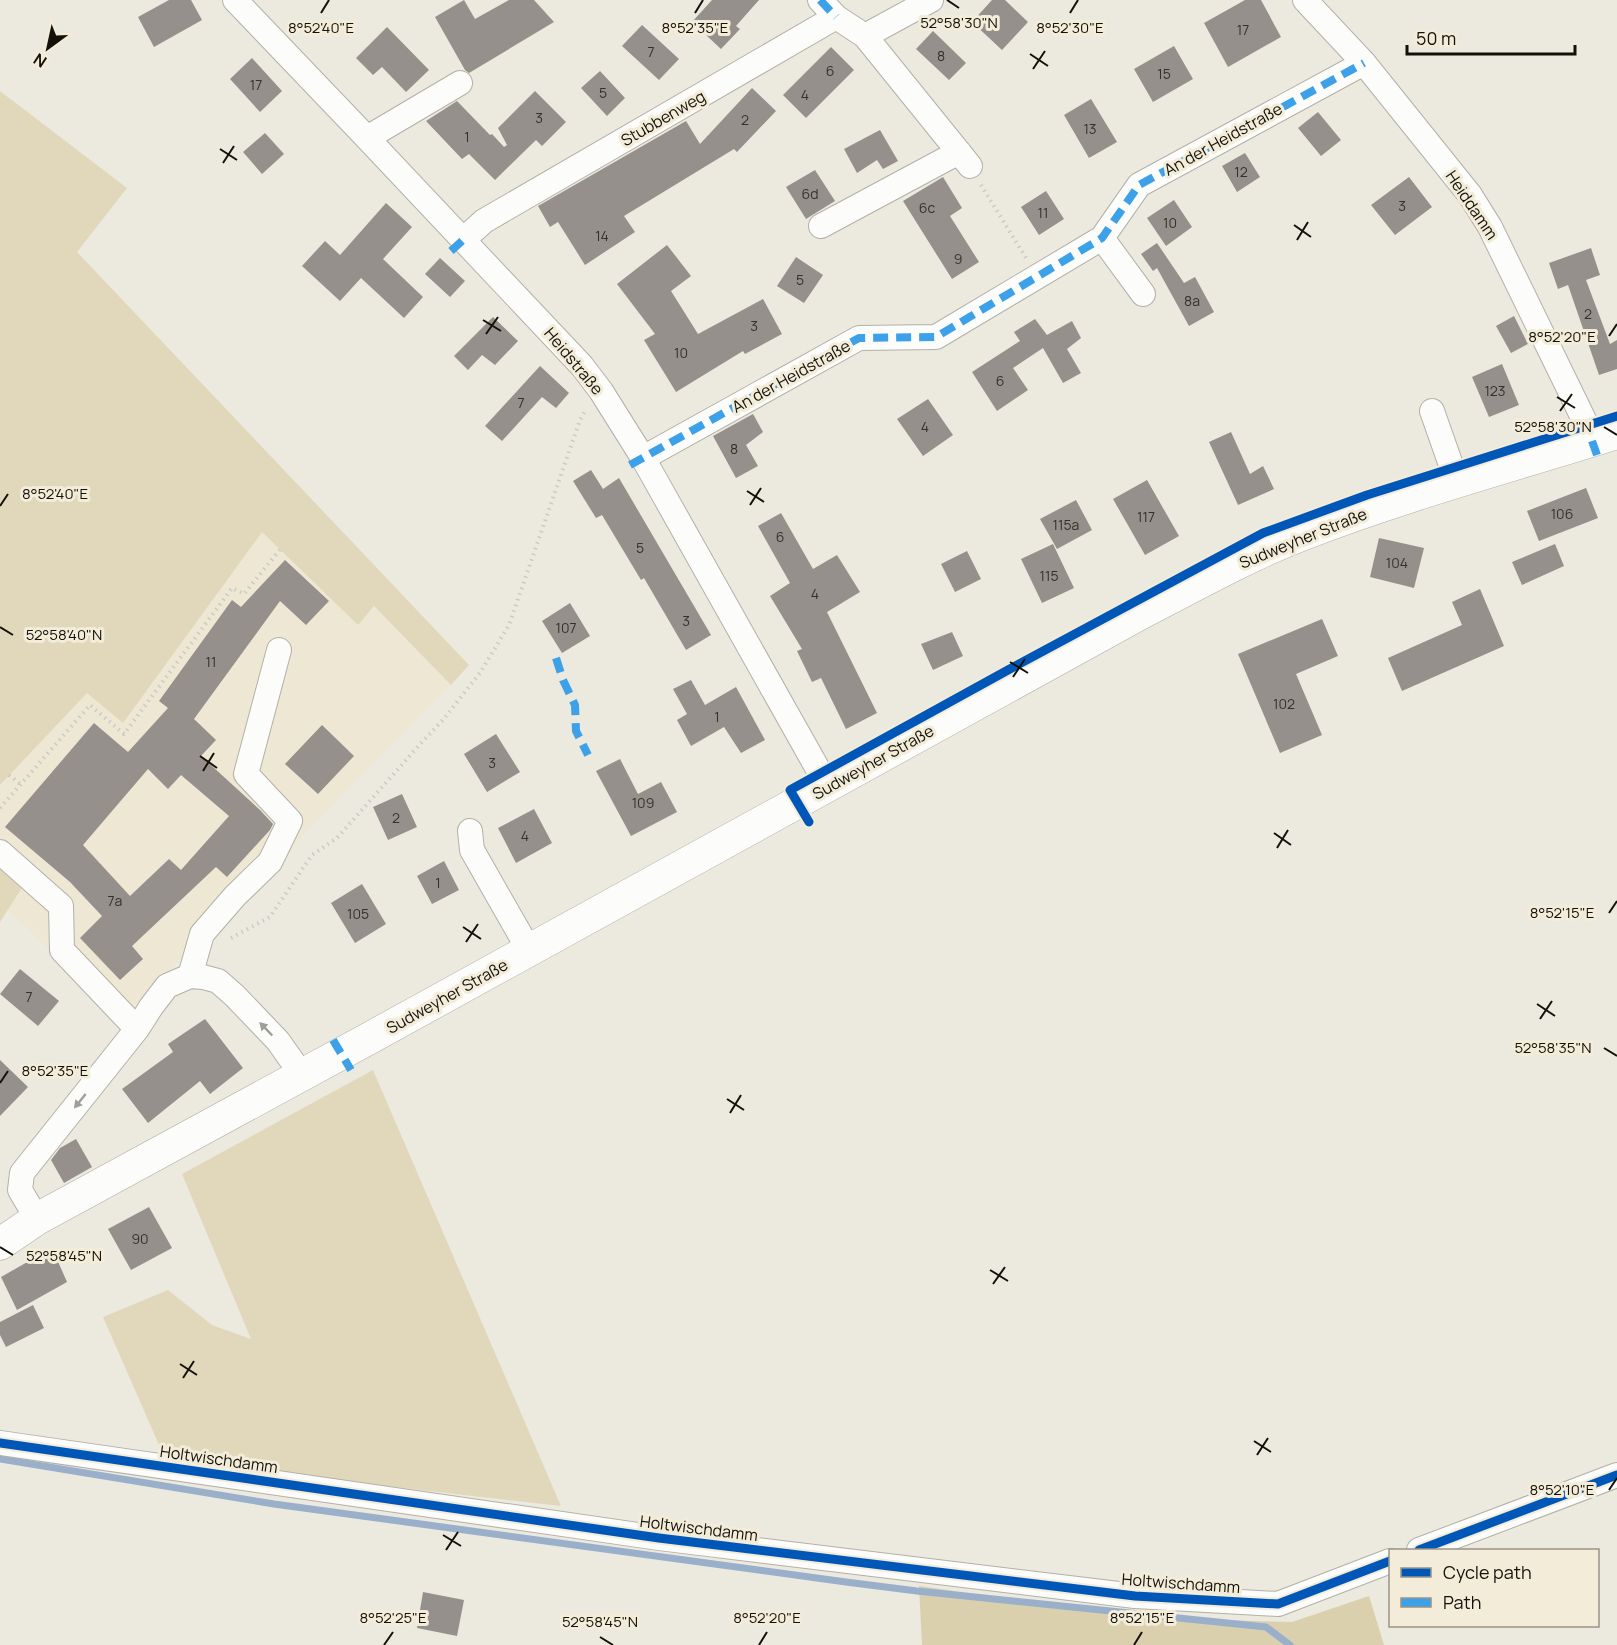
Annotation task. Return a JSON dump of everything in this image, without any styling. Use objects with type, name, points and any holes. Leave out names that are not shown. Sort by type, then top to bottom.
[{"type":"main road","name":"Sudweyher Straße","points":[[0,1244],[37,1219],[1146,611],[1230,568],[1298,536],[1457,482],[1604,437]]},
{"type":"street","name":"Heidstraße","points":[[235,0],[582,366],[601,391],[644,458],[828,787]]},
{"type":"street","points":[[866,36],[931,0]]},
{"type":"street","name":"Heiddamm","points":[[1305,0],[1364,63],[1470,195],[1490,227],[1587,426],[1604,437]]},
{"type":"street","name":"Stubbenweg","points":[[463,240],[484,220],[828,8],[866,36],[964,159]]},
{"type":"street","name":"An der Heidstraße","points":[[644,458],[859,338],[936,337],[1102,238],[1139,185],[1364,63]]},
{"type":"street","points":[[367,138],[460,83]]},
{"type":"street","points":[[821,226],[964,159]]},
{"type":"street","points":[[1102,238],[1143,294]]},
{"type":"street","points":[[1432,411],[1457,482]]},
{"type":"street","points":[[190,976],[202,934],[235,896],[270,862],[290,821],[246,774],[279,650]]},
{"type":"street","points":[[470,831],[472,850],[529,950]]},
{"type":"street","points":[[0,852],[61,906],[62,950],[137,1029]]},
{"type":"street","points":[[37,1219],[20,1190],[22,1173],[137,1029],[167,986],[190,976],[218,981],[278,1041],[302,1075]]},
{"type":"street","name":"Holtwischdamm","points":[[0,1443],[659,1538],[1135,1596],[1278,1604],[1389,1561]]},
{"type":"street","points":[[1424,1549],[1617,1475]]},
{"type":"path","points":[[964,159],[1037,277]]},
{"type":"path","points":[[223,942],[270,917],[312,855],[337,838],[442,721],[480,673],[508,625],[580,420],[591,401],[601,391]]},
{"type":"path","points":[[0,808],[90,705],[124,734],[232,588],[244,594],[282,547]]},
{"type":"path","points":[[9,775],[20,784]]},
{"type":"shaded area","points":[[0,91],[127,188],[77,252],[469,665],[451,685],[374,606],[358,625],[262,532],[123,723],[87,693],[0,785]]},
{"type":"shaded area","points":[[262,532],[358,625],[374,606],[451,685],[119,1021],[8,910],[0,922],[0,785],[87,693],[123,723]]},
{"type":"shaded area","points":[[0,868],[23,886],[0,922]]},
{"type":"shaded area","points":[[373,1070],[561,1506],[166,1461],[103,1317],[168,1290],[212,1325],[251,1339],[182,1174]]},
{"type":"shaded area","points":[[919,1586],[1150,1618],[1292,1622],[1369,1596],[1384,1645],[922,1645]]},
{"type":"building","points":[[169,0],[191,0],[202,20],[154,47],[138,17]]},
{"type":"building","points":[[464,0],[475,19],[509,0],[534,0],[554,22],[469,73],[465,70],[435,17]]},
{"type":"building","points":[[712,0],[759,0],[736,26],[740,29],[721,49],[692,22]]},
{"type":"building","points":[[992,0],[1005,0],[1028,22],[1002,50],[972,22]]},
{"type":"building","points":[[1245,0],[1261,0],[1281,37],[1228,67],[1204,23]]},
{"type":"building","points":[[642,25],[679,59],[659,80],[622,46]]},
{"type":"building","points":[[387,27],[429,70],[406,92],[382,67],[373,75],[356,58]]},
{"type":"building","points":[[933,31],[966,63],[949,80],[916,49]]},
{"type":"building","points":[[1174,46],[1193,79],[1153,102],[1134,69]]},
{"type":"building","points":[[831,47],[854,70],[806,118],[783,95]]},
{"type":"building","points":[[252,58],[282,91],[260,112],[230,79]]},
{"type":"building","points":[[600,71],[625,98],[607,116],[581,88]]},
{"type":"building","points":[[752,88],[776,111],[737,152],[734,149],[624,216],[635,232],[585,265],[558,222],[550,227],[538,206],[686,121],[700,144]]},
{"type":"building","points":[[535,91],[566,122],[542,146],[536,140],[495,180],[469,154],[462,159],[426,121],[457,101],[504,147],[507,145],[498,128]]},
{"type":"building","points":[[1091,99],[1117,142],[1089,158],[1064,115]]},
{"type":"building","points":[[1318,112],[1341,140],[1321,156],[1298,128]]},
{"type":"building","points":[[880,130],[898,161],[883,169],[877,160],[857,173],[844,149]]},
{"type":"building","points":[[265,133],[284,154],[262,174],[243,152]]},
{"type":"building","points":[[1245,153],[1260,177],[1237,192],[1222,166]]},
{"type":"building","points":[[815,170],[835,201],[806,219],[786,187]]},
{"type":"building","points":[[943,177],[962,208],[950,216],[979,262],[952,279],[903,201]]},
{"type":"building","points":[[1409,177],[1432,207],[1395,235],[1371,205]]},
{"type":"building","points":[[1046,191],[1064,219],[1039,235],[1021,207]]},
{"type":"building","points":[[1174,200],[1192,227],[1166,246],[1147,218]]},
{"type":"building","points":[[386,203],[412,227],[383,259],[423,297],[404,318],[361,278],[340,301],[302,266],[325,241],[340,255]]},
{"type":"building","points":[[1157,243],[1184,283],[1195,277],[1214,312],[1189,326],[1157,268],[1153,271],[1141,254]]},
{"type":"building","points":[[667,245],[691,276],[671,291],[698,334],[763,299],[782,334],[745,354],[743,351],[676,392],[644,340],[655,334],[617,284]]},
{"type":"building","points":[[1591,248],[1600,275],[1586,280],[1610,344],[1617,340],[1617,369],[1599,375],[1568,285],[1558,289],[1549,263]]},
{"type":"building","points":[[796,257],[823,275],[804,303],[777,286]]},
{"type":"building","points":[[440,258],[465,281],[450,297],[425,274]]},
{"type":"building","points":[[1514,316],[1528,344],[1511,353],[1496,326]]},
{"type":"building","points":[[493,317],[518,341],[495,365],[482,355],[468,370],[454,356]]},
{"type":"building","points":[[1035,319],[1047,335],[1072,321],[1081,338],[1067,349],[1081,373],[1063,383],[1043,348],[1013,368],[1028,390],[997,411],[972,372],[1020,341],[1014,332]]},
{"type":"building","points":[[1502,364],[1519,405],[1489,417],[1472,377]]},
{"type":"building","points":[[540,366],[569,393],[556,408],[542,397],[502,441],[485,426]]},
{"type":"building","points":[[928,399],[953,435],[923,456],[897,419]]},
{"type":"building","points":[[753,414],[763,432],[746,445],[758,466],[736,478],[713,436]]},
{"type":"building","points":[[1231,432],[1250,474],[1263,466],[1274,489],[1238,505],[1209,442]]},
{"type":"building","points":[[591,470],[603,489],[619,478],[711,635],[686,650],[644,578],[641,580],[602,515],[596,518],[573,481]]},
{"type":"building","points":[[1147,480],[1179,536],[1145,555],[1113,499]]},
{"type":"building","points":[[1586,488],[1598,518],[1539,541],[1527,511]]},
{"type":"building","points":[[1076,500],[1092,530],[1057,549],[1040,519]]},
{"type":"building","points":[[781,513],[813,569],[837,555],[860,592],[827,612],[877,713],[846,729],[821,678],[812,682],[797,651],[802,649],[770,596],[790,583],[758,526]]},
{"type":"building","points":[[1379,538],[1424,548],[1414,588],[1370,577]]},
{"type":"building","points":[[1053,544],[1074,588],[1042,603],[1021,559]]},
{"type":"building","points":[[1555,544],[1564,566],[1522,585],[1512,562]]},
{"type":"building","points":[[967,551],[981,579],[955,592],[941,564]]},
{"type":"building","points":[[285,560],[329,601],[306,625],[280,601],[194,719],[216,740],[201,756],[273,824],[227,877],[216,867],[132,946],[143,959],[120,980],[80,938],[102,916],[70,882],[5,827],[94,723],[128,752],[168,708],[159,701],[232,600],[241,607]],"holes":[[[148,769],[168,789],[181,775],[229,816],[181,870],[169,859],[130,896],[83,845]]]},
{"type":"building","points":[[1480,589],[1504,646],[1402,691],[1388,658],[1462,625],[1452,602]]},
{"type":"building","points":[[570,603],[590,636],[562,653],[542,621]]},
{"type":"building","points":[[1322,619],[1338,656],[1296,674],[1322,735],[1280,753],[1238,654]]},
{"type":"building","points":[[952,632],[963,656],[933,670],[921,644]]},
{"type":"building","points":[[691,680],[705,705],[736,687],[765,740],[741,753],[724,727],[691,746],[677,720],[687,714],[673,689]]},
{"type":"building","points":[[322,725],[354,756],[318,794],[285,764]]},
{"type":"building","points":[[496,734],[520,772],[487,792],[464,754]]},
{"type":"building","points":[[620,759],[638,794],[661,782],[677,812],[631,836],[596,771]]},
{"type":"building","points":[[402,794],[417,827],[388,840],[373,807]]},
{"type":"building","points":[[534,809],[552,843],[516,863],[498,828]]},
{"type":"building","points":[[444,861],[459,890],[432,904],[417,876]]},
{"type":"building","points":[[362,884],[386,924],[355,943],[331,903]]},
{"type":"building","points":[[20,969],[59,1001],[38,1026],[0,994]]},
{"type":"building","points":[[205,1019],[243,1068],[210,1094],[200,1081],[148,1123],[122,1089],[173,1052],[168,1044]]},
{"type":"building","points":[[0,1060],[28,1087],[0,1116]]},
{"type":"building","points":[[76,1139],[92,1167],[64,1183],[51,1160],[60,1148]]},
{"type":"building","points":[[149,1207],[172,1248],[131,1270],[108,1229]]},
{"type":"building","points":[[52,1248],[67,1282],[17,1310],[1,1277]]},
{"type":"building","points":[[33,1305],[44,1328],[6,1347],[0,1335],[0,1322]]},
{"type":"building","points":[[423,1592],[464,1600],[457,1636],[417,1628]]},
{"type":"waterway","points":[[0,1459],[274,1504],[846,1582],[1266,1627],[1290,1645]]},
{"type":"marked path","points":[[820,0],[836,17]]},
{"type":"marked path","points":[[630,465],[859,338],[936,337],[1102,238],[1139,185],[1364,63]]},
{"type":"marked path","points":[[451,251],[463,240]]},
{"type":"marked path","points":[[1592,441],[1597,455]]},
{"type":"marked path","points":[[556,658],[575,705],[576,731],[588,755]]},
{"type":"marked path","points":[[333,1040],[351,1070]]},
{"type":"cycle path","points":[[809,822],[790,790],[1263,533],[1367,495],[1617,416]]},
{"type":"cycle path","points":[[0,1443],[659,1538],[1135,1596],[1278,1604],[1389,1561]]},
{"type":"cycle path","points":[[1422,1549],[1617,1475]]}]
